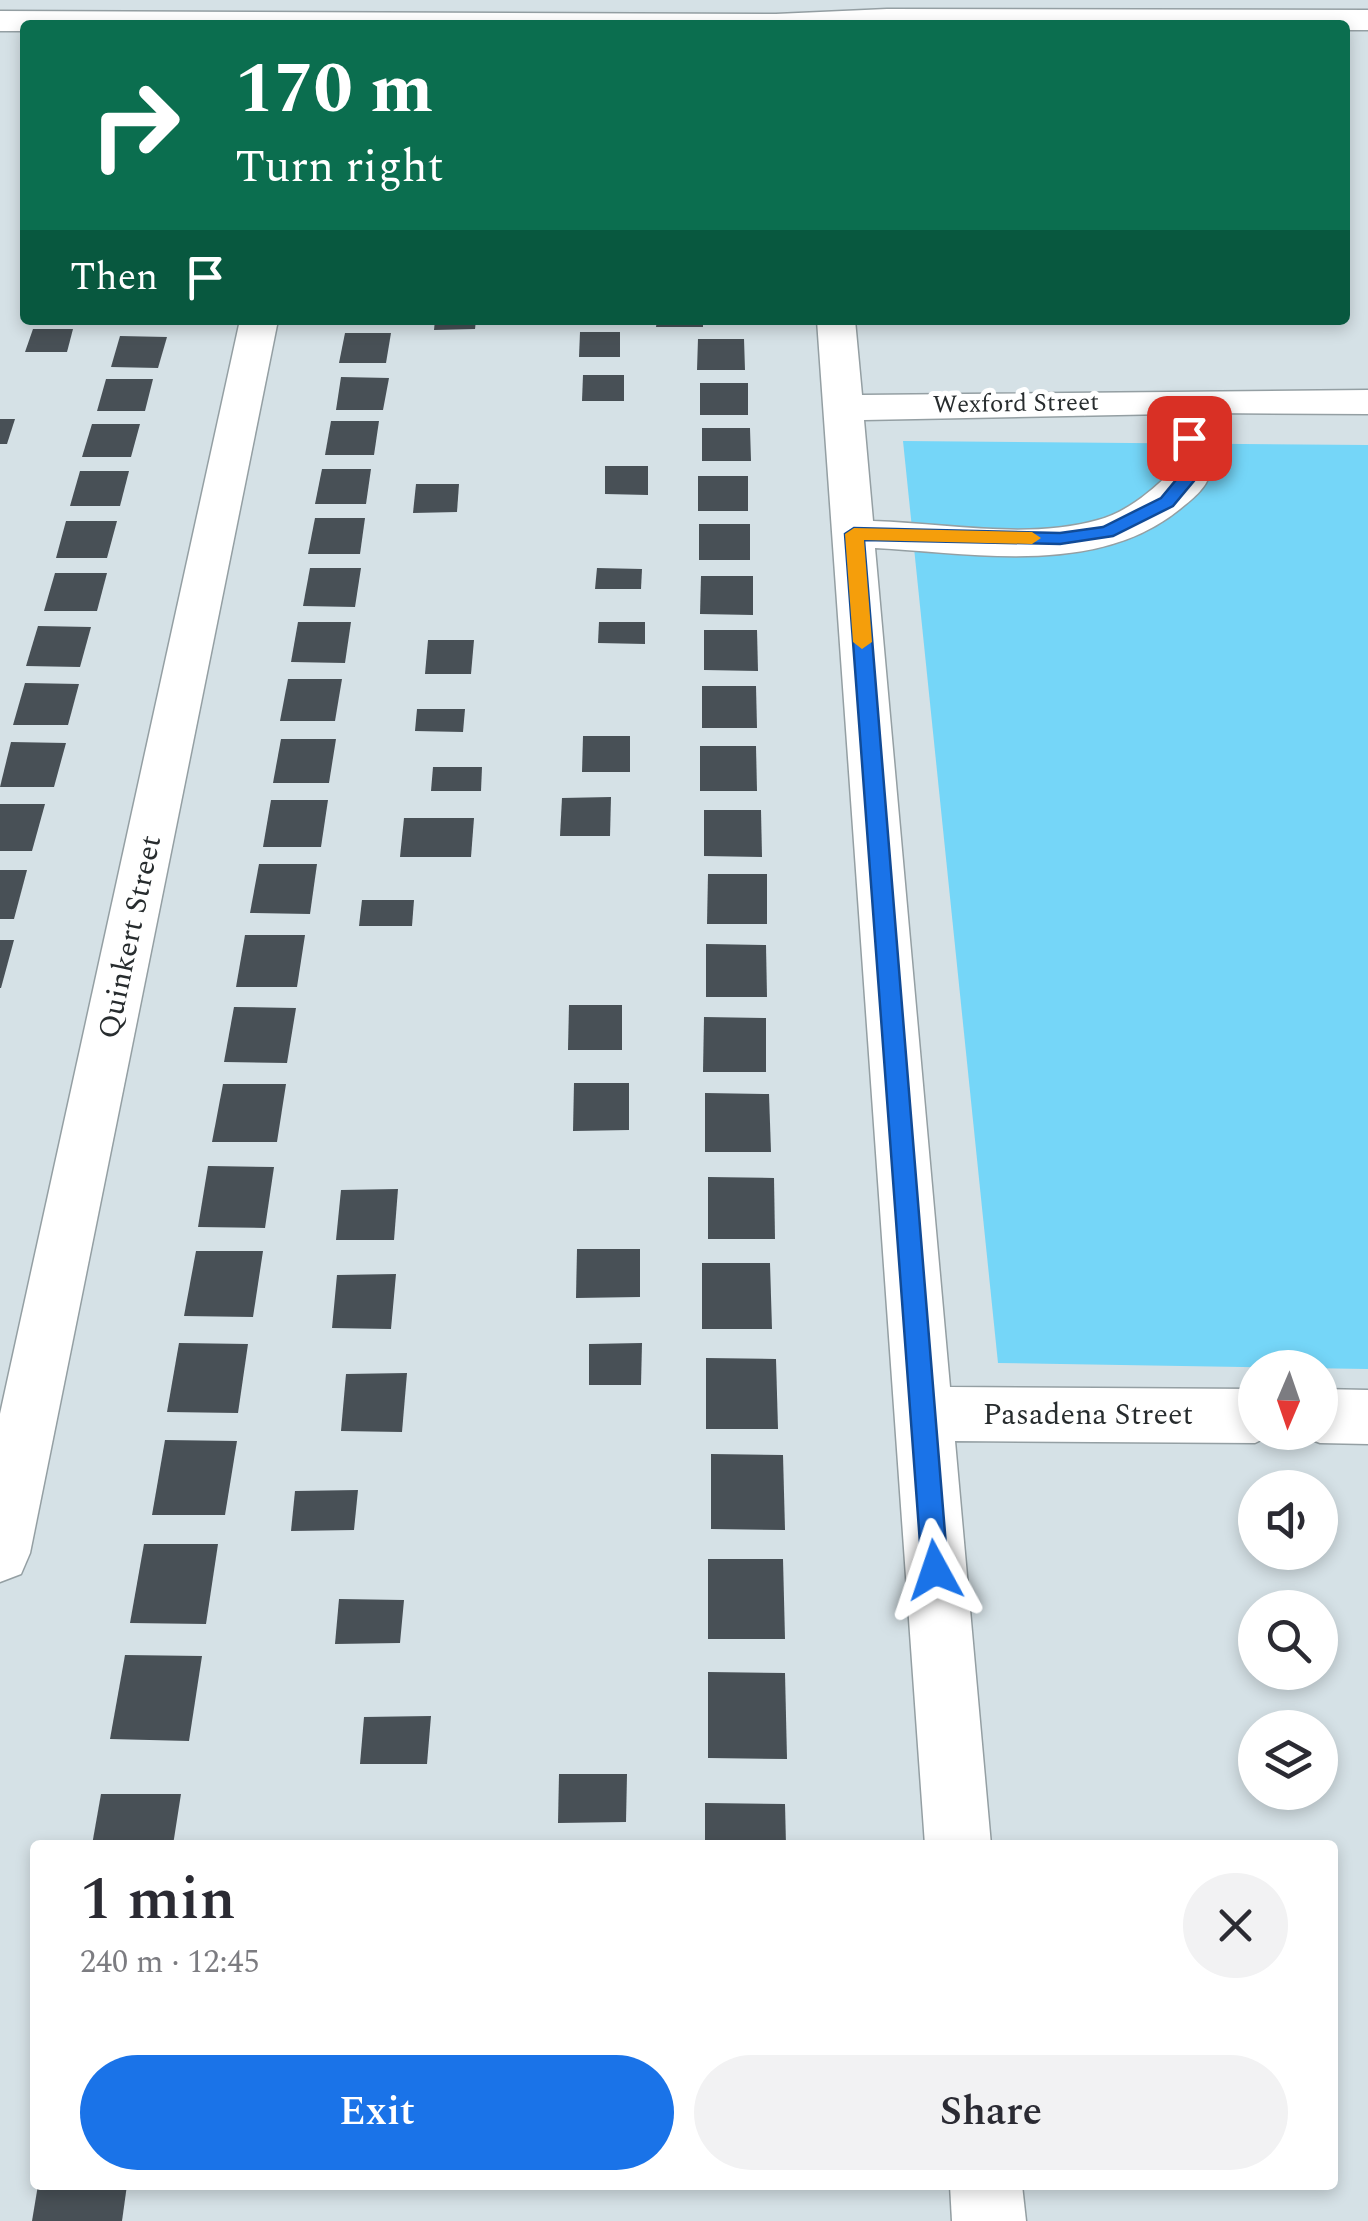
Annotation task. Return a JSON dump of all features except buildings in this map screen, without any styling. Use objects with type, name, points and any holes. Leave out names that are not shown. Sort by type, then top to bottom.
[{"type":"street","points":[[0,20],[117,11],[211,11],[287,20]]},
{"type":"street","points":[[382,20],[505,12],[686,20]]},
{"type":"street","points":[[865,20],[1368,20]]},
{"type":"street","name":"Quinkert Street","points":[[0,1554],[258,325]]},
{"type":"street","points":[[837,325],[958,1840]]},
{"type":"street","points":[[854,534],[1060,538],[1107,532],[1167,502],[1189,476],[1190,400]]},
{"type":"street","name":"Wexford Street","points":[[845,408],[1190,400],[1368,402]]},
{"type":"street","name":"Pasadena Street","points":[[922,1414],[1238,1416]]},
{"type":"street","points":[[1338,1416],[1368,1417]]},
{"type":"street","points":[[987,2190],[990,2221]]},
{"type":"shaded area","points":[[903,441],[1368,445],[1368,1369],[1338,1369],[1338,1350],[1238,1350],[1238,1367],[998,1363]]},
{"type":"slow traffic","points":[[862,642],[854,534],[1032,538]]},
{"type":"route","points":[[935,1570],[854,534],[1060,538],[1107,532],[1167,502],[1189,476],[1189,438]]}]
